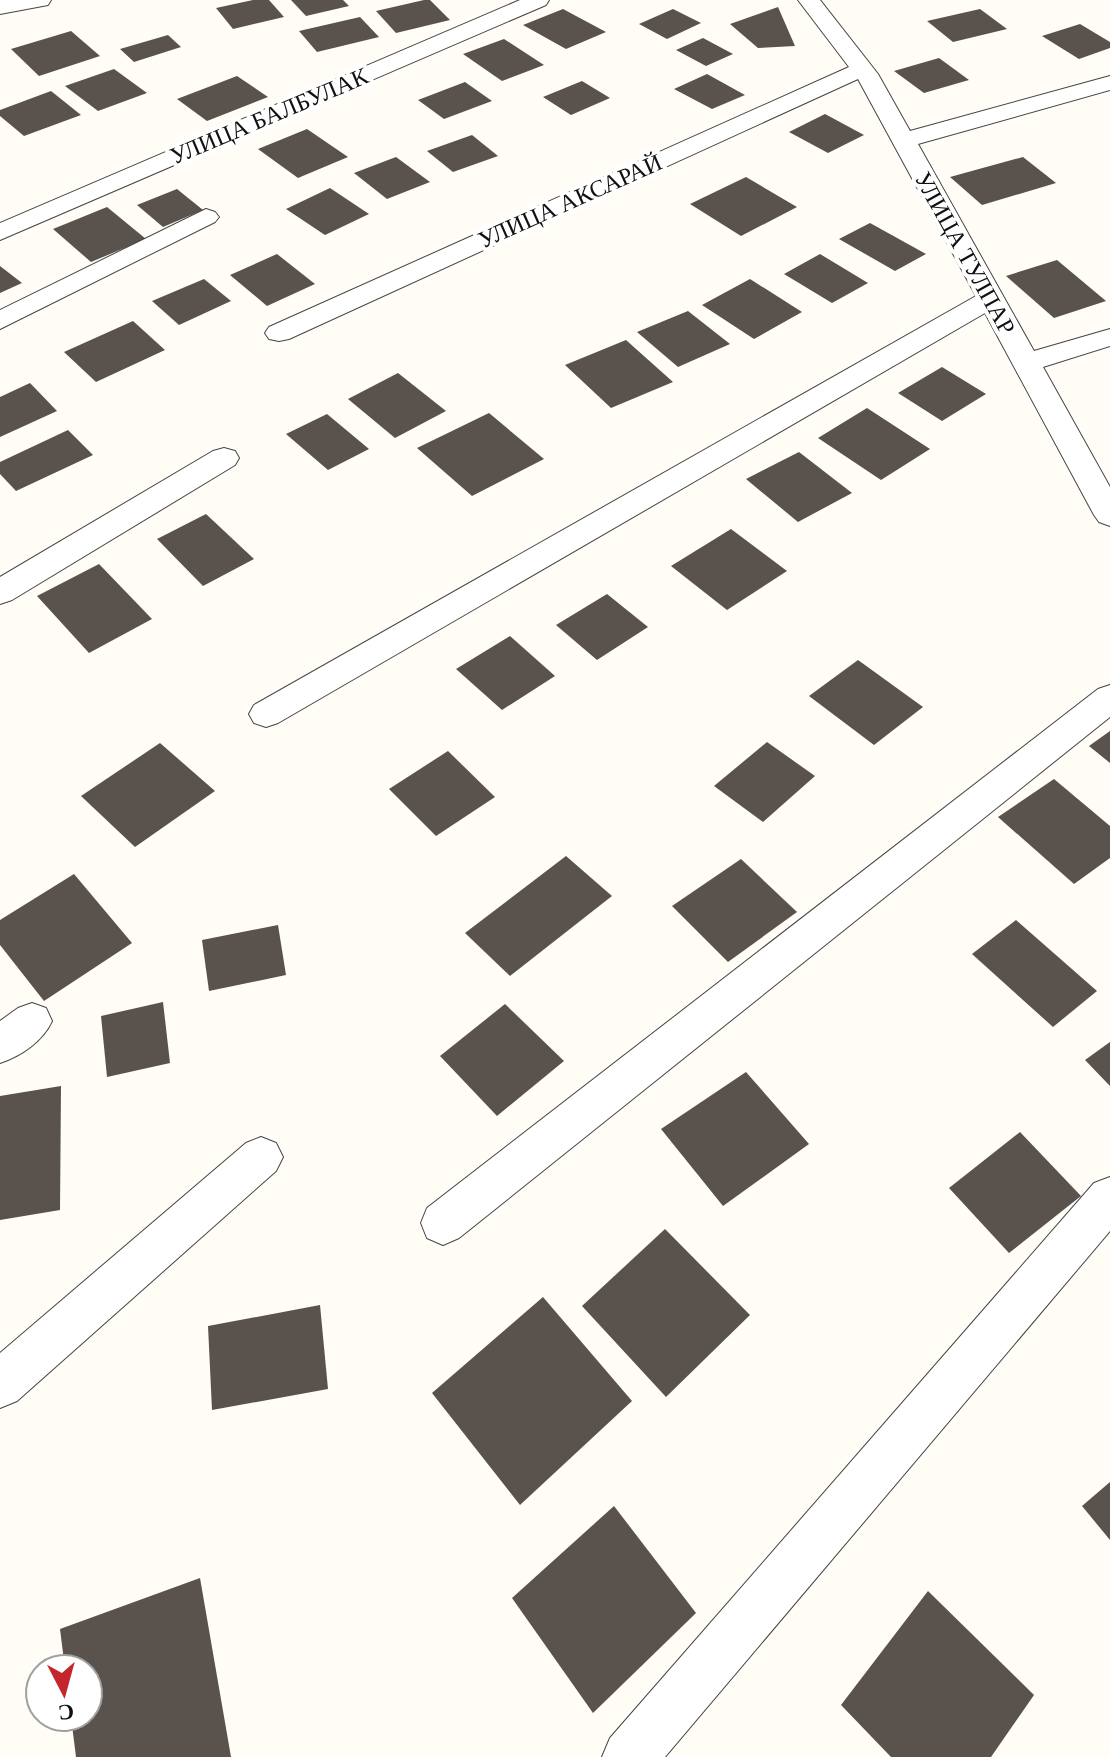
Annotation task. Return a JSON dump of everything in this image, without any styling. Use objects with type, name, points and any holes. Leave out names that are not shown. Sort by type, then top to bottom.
[{"type":"street","points":[[0,8],[15,2],[40,0]]},
{"type":"street","name":"УЛИЦА БАЛБУЛАК","points":[[0,232],[538,0]]},
{"type":"street","name":"УЛИЦА ТУЛПАР","points":[[820,2],[904,140],[1110,515]]},
{"type":"street","name":"УЛИЦА АКСАРАЙ","points":[[279,333],[862,69]]},
{"type":"street","points":[[904,140],[1110,83]]},
{"type":"street","points":[[0,321],[206,217]]},
{"type":"street","points":[[266,714],[990,299]]},
{"type":"street","points":[[1026,363],[1110,337]]},
{"type":"street","points":[[0,592],[224,458]]},
{"type":"street","points":[[443,1223],[1110,698]]},
{"type":"street","points":[[0,1045],[32,1021]]},
{"type":"street","points":[[0,1384],[261,1157]]},
{"type":"street","points":[[629,1757],[1110,1198]]},
{"type":"building","points":[[269,0],[284,17],[233,29],[216,8]]},
{"type":"building","points":[[291,0],[343,0],[349,6],[306,16]]},
{"type":"building","points":[[430,0],[450,20],[396,33],[376,11]]},
{"type":"building","points":[[778,7],[795,46],[758,48],[730,24]]},
{"type":"building","points":[[563,9],[606,32],[566,49],[523,25]]},
{"type":"building","points":[[673,9],[701,23],[667,39],[639,24]]},
{"type":"building","points":[[980,9],[1007,29],[953,42],[927,21]]},
{"type":"building","points":[[360,17],[379,37],[317,52],[299,31]]},
{"type":"building","points":[[1080,24],[1110,42],[1110,48],[1079,59],[1042,36]]},
{"type":"building","points":[[71,31],[100,56],[39,76],[11,49]]},
{"type":"building","points":[[168,35],[181,47],[134,62],[120,49]]},
{"type":"building","points":[[703,38],[733,54],[706,66],[676,50]]},
{"type":"building","points":[[504,39],[544,65],[502,81],[463,54]]},
{"type":"building","points":[[939,58],[969,80],[924,93],[894,71]]},
{"type":"building","points":[[114,69],[147,93],[98,111],[65,86]]},
{"type":"building","points":[[707,74],[745,95],[712,109],[674,89]]},
{"type":"building","points":[[237,76],[268,97],[207,121],[177,99]]},
{"type":"building","points":[[582,81],[610,98],[571,115],[543,97]]},
{"type":"building","points":[[465,82],[492,101],[444,119],[418,100]]},
{"type":"building","points":[[51,91],[81,115],[24,136],[0,116],[0,110]]},
{"type":"building","points":[[825,114],[864,135],[828,153],[789,132]]},
{"type":"building","points":[[307,129],[348,157],[298,178],[258,149]]},
{"type":"building","points":[[472,135],[498,156],[453,172],[427,151]]},
{"type":"building","points":[[396,157],[430,182],[387,199],[354,173]]},
{"type":"building","points":[[1023,157],[1056,183],[982,205],[950,177]]},
{"type":"building","points":[[746,177],[797,207],[741,236],[690,204]]},
{"type":"building","points":[[330,188],[369,214],[325,235],[286,209]]},
{"type":"building","points":[[177,189],[203,210],[163,227],[137,205]]},
{"type":"building","points":[[107,207],[146,239],[91,262],[53,229]]},
{"type":"building","points":[[870,223],[926,254],[895,271],[839,239]]},
{"type":"building","points":[[277,254],[315,284],[267,306],[230,275]]},
{"type":"building","points":[[820,254],[868,283],[832,303],[784,274]]},
{"type":"building","points":[[1057,260],[1106,301],[1054,318],[1006,276]]},
{"type":"building","points":[[0,266],[22,283],[0,293]]},
{"type":"building","points":[[204,279],[231,301],[179,325],[152,301]]},
{"type":"building","points":[[750,279],[802,312],[754,339],[702,305]]},
{"type":"building","points":[[688,311],[730,344],[678,367],[637,332]]},
{"type":"building","points":[[133,321],[165,350],[96,382],[64,352]]},
{"type":"building","points":[[626,340],[673,382],[611,408],[565,365]]},
{"type":"building","points":[[942,367],[986,394],[942,421],[898,393]]},
{"type":"building","points":[[398,373],[446,411],[395,438],[348,399]]},
{"type":"building","points":[[30,383],[57,411],[0,437],[0,397]]},
{"type":"building","points":[[867,408],[930,449],[881,480],[818,438]]},
{"type":"building","points":[[489,413],[544,459],[472,496],[417,448]]},
{"type":"building","points":[[327,414],[369,449],[328,470],[286,434]]},
{"type":"building","points":[[68,430],[93,455],[16,491],[0,474],[0,462]]},
{"type":"building","points":[[799,452],[852,493],[798,522],[746,479]]},
{"type":"building","points":[[206,514],[254,559],[203,586],[157,539]]},
{"type":"building","points":[[731,529],[787,571],[727,610],[671,566]]},
{"type":"building","points":[[99,564],[152,619],[89,653],[37,596]]},
{"type":"building","points":[[607,594],[648,627],[597,660],[556,625]]},
{"type":"building","points":[[510,636],[555,676],[502,710],[456,669]]},
{"type":"building","points":[[858,660],[923,707],[874,745],[809,696]]},
{"type":"building","points":[[1110,731],[1110,763],[1089,746]]},
{"type":"building","points":[[767,742],[815,776],[763,822],[714,786]]},
{"type":"building","points":[[160,743],[215,791],[135,847],[81,796]]},
{"type":"building","points":[[448,751],[495,797],[436,836],[389,789]]},
{"type":"building","points":[[1054,779],[1110,826],[1110,858],[1074,884],[998,817]]},
{"type":"building","points":[[566,856],[612,896],[510,976],[465,933]]},
{"type":"building","points":[[741,859],[797,912],[728,962],[672,906]]},
{"type":"building","points":[[74,874],[132,943],[44,1001],[0,945],[0,920]]},
{"type":"building","points":[[1016,920],[1097,991],[1053,1027],[972,954]]},
{"type":"building","points":[[278,925],[286,975],[209,991],[202,940]]},
{"type":"building","points":[[163,1002],[170,1063],[107,1077],[101,1016]]},
{"type":"building","points":[[505,1004],[564,1061],[497,1116],[440,1056]]},
{"type":"building","points":[[1110,1042],[1110,1086],[1085,1060]]},
{"type":"building","points":[[746,1072],[809,1144],[723,1206],[661,1129]]},
{"type":"building","points":[[61,1086],[60,1210],[0,1220],[0,1096]]},
{"type":"building","points":[[1020,1132],[1081,1196],[1009,1253],[949,1188]]},
{"type":"building","points":[[665,1229],[750,1315],[666,1397],[582,1306]]},
{"type":"building","points":[[543,1297],[632,1401],[520,1505],[432,1393]]},
{"type":"building","points":[[320,1305],[328,1389],[212,1410],[208,1326]]},
{"type":"building","points":[[1110,1482],[1110,1540],[1082,1506]]},
{"type":"building","points":[[614,1506],[696,1613],[593,1713],[512,1598]]},
{"type":"building","points":[[200,1578],[231,1757],[76,1757],[73,1733],[104,1733],[104,1653],[63,1653],[60,1629]]},
{"type":"building","points":[[928,1591],[1034,1695],[991,1757],[891,1757],[841,1705]]}]
